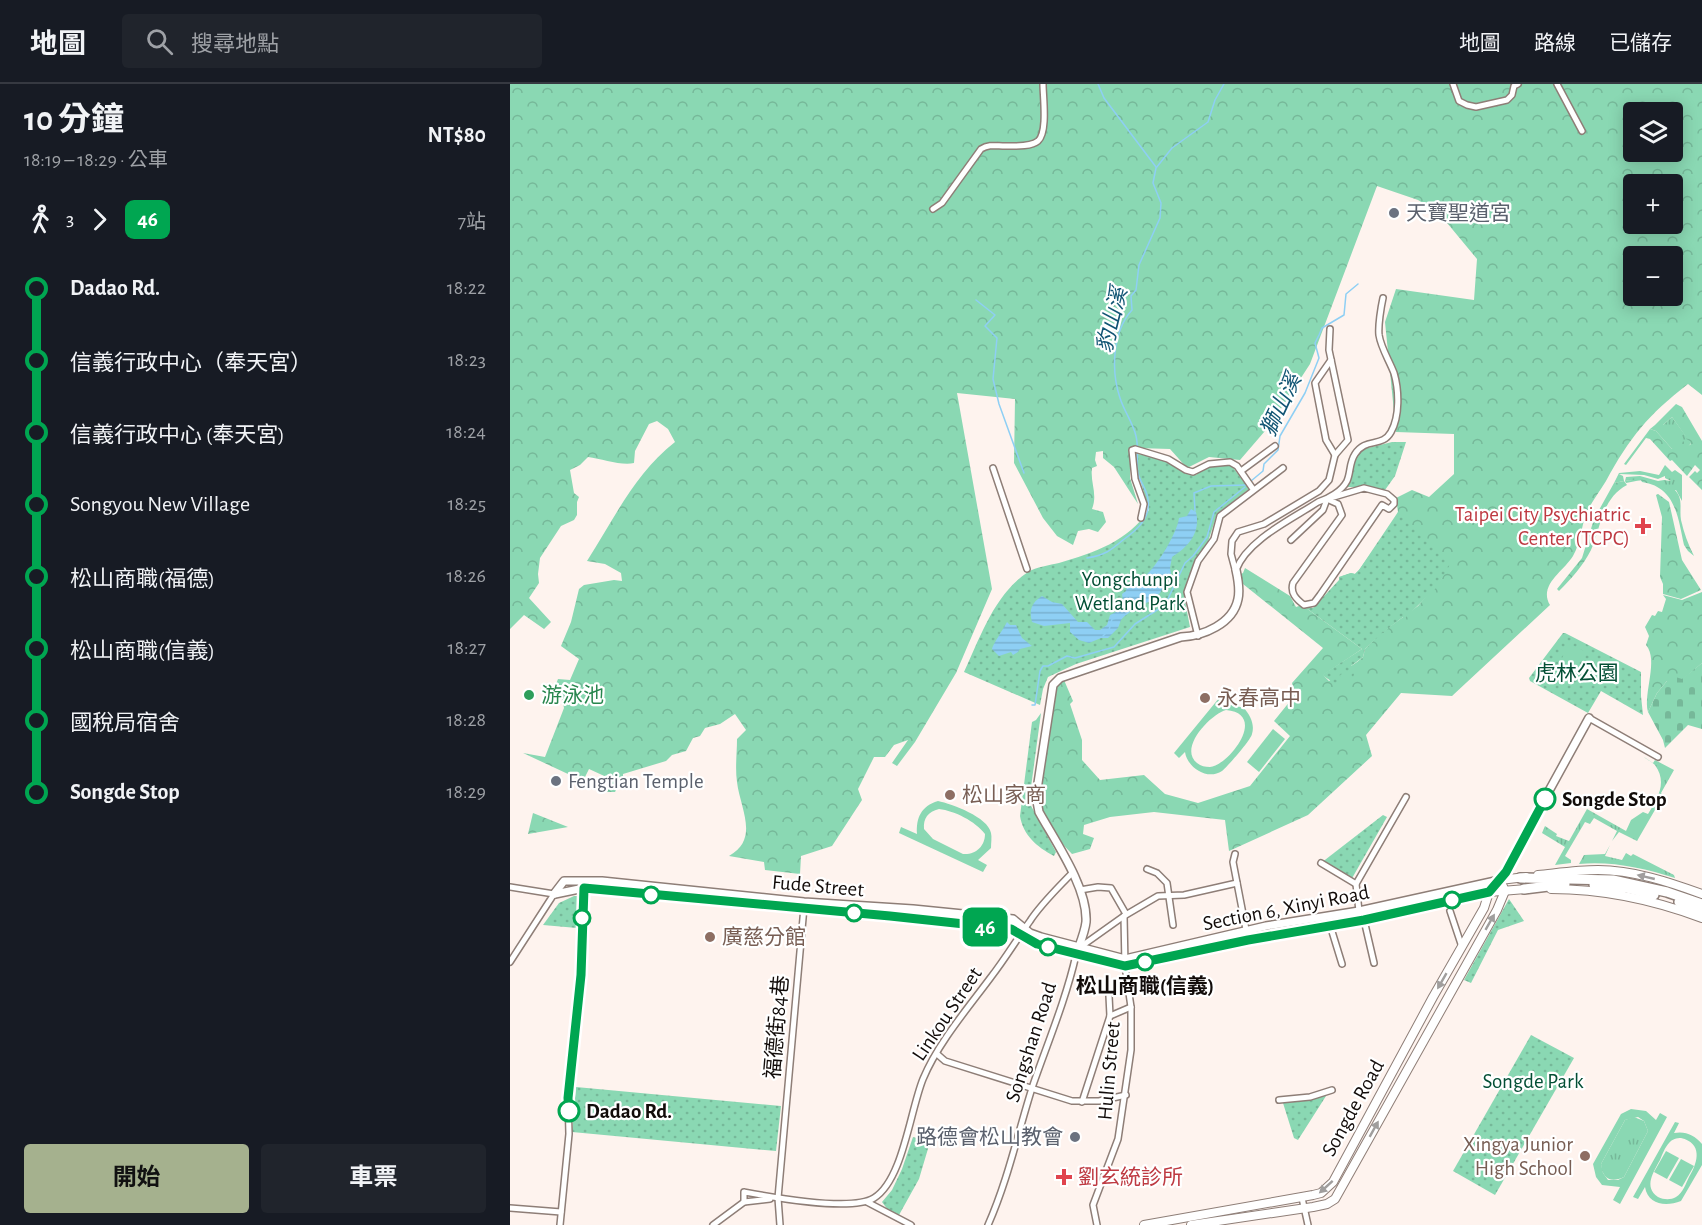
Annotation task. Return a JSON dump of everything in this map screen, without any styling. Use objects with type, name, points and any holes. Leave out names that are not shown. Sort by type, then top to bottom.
[{"type":"highway","points":[[1520,878],[1613,880],[1667,892],[1701,910]]},
{"type":"highway","points":[[1524,889],[1554,885],[1612,886],[1656,895],[1701,910]]},
{"type":"main road","points":[[1505,891],[1500,880],[1575,871],[1621,871],[1702,894]]},
{"type":"main road","name":"Songde Road","points":[[1144,1225],[1302,1198],[1321,1193],[1333,1182],[1484,908],[1489,892],[1500,880]]},
{"type":"main road","points":[[1489,892],[1524,889]]},
{"type":"main road","name":"Songde Road","points":[[1191,1225],[1305,1208],[1327,1204],[1335,1199],[1497,910],[1505,891]]},
{"type":"street","points":[[933,209],[947,196],[981,149],[987,145],[1036,143],[1044,126],[1043,84]]},
{"type":"street","points":[[1453,84],[1459,100],[1476,107],[1507,100],[1512,95],[1514,86],[1518,84]]},
{"type":"street","points":[[1557,84],[1582,131]]},
{"type":"street","points":[[1236,570],[1239,562],[1254,544],[1318,502],[1338,492],[1346,481],[1355,453],[1363,445],[1386,439],[1395,423],[1397,409],[1395,376],[1378,332],[1383,298]]},
{"type":"street","points":[[1236,570],[1231,554],[1233,541],[1238,532],[1264,524],[1319,491],[1329,480],[1335,455],[1348,440],[1329,350],[1330,329]]},
{"type":"street","points":[[1331,360],[1315,383],[1326,440],[1335,455]]},
{"type":"street","points":[[1241,471],[1275,446]]},
{"type":"street","points":[[1146,515],[1141,518],[1144,504],[1135,479],[1132,450],[1137,449],[1168,459],[1193,472],[1209,464],[1230,462],[1241,471],[1253,489]]},
{"type":"street","points":[[993,468],[1027,569]]},
{"type":"street","points":[[1198,636],[1187,592],[1198,561],[1214,539],[1220,516],[1236,500],[1283,468]]},
{"type":"street","points":[[1364,488],[1387,494],[1394,500],[1394,504],[1389,509],[1382,505],[1314,603],[1304,605],[1294,596],[1293,583],[1342,515],[1338,504],[1338,492],[1364,488]]},
{"type":"street","points":[[1327,499],[1338,504]]},
{"type":"street","points":[[1291,540],[1323,510],[1327,499]]},
{"type":"street","name":"Songshan Road","points":[[987,1225],[1012,1161],[1032,1088],[1065,994],[1086,923],[1085,907],[1080,890],[1036,804],[1053,685],[1060,678],[1181,638],[1198,636],[1223,622],[1235,608],[1238,599],[1239,585],[1236,570]]},
{"type":"street","name":"Songde Road","points":[[1500,880],[1589,718],[1658,757]]},
{"type":"street","points":[[1359,910],[1356,884],[1406,797]]},
{"type":"street","points":[[1234,854],[1233,862],[1248,940]]},
{"type":"street","points":[[1321,863],[1356,884]]},
{"type":"street","points":[[1147,869],[1157,873],[1167,883],[1173,925]]},
{"type":"street","name":"Linkou Street","points":[[867,1202],[888,1186],[918,1091],[937,1054],[1030,920],[1072,873]]},
{"type":"street","name":"Section 6, Xinyi Road","points":[[1125,963],[1247,930],[1359,910],[1500,880]]},
{"type":"street","name":"Fude Street","points":[[554,894],[564,881],[584,885],[640,885],[1011,929],[1023,932],[1037,944],[1078,951]]},
{"type":"street","points":[[1078,951],[1125,915],[1158,896],[1237,883]]},
{"type":"street","points":[[560,1225],[569,1134],[568,1098],[581,975],[584,885]]},
{"type":"street","points":[[510,887],[554,894],[510,962]]},
{"type":"street","points":[[1080,890],[1098,887],[1112,888],[1125,915]]},
{"type":"street","name":"Section 6, Xinyi Road","points":[[1078,951],[1125,963],[1364,920],[1489,892]]},
{"type":"street","name":"福德街84巷","points":[[780,1225],[778,1198],[804,905]]},
{"type":"street","points":[[1450,911],[1462,947]]},
{"type":"street","name":"Hulin Street","points":[[1097,1225],[1093,1205],[1118,1139],[1131,1050],[1131,1007],[1125,963],[1125,915]]},
{"type":"street","points":[[1364,920],[1374,963]]},
{"type":"street","points":[[1330,926],[1342,964]]},
{"type":"street","points":[[1082,1102],[1110,1016],[1109,996]]},
{"type":"street","points":[[1110,1016],[1131,1007]]},
{"type":"street","points":[[937,1054],[945,1061],[1071,1101],[1099,1101],[1126,1095]]},
{"type":"street","points":[[1280,1100],[1310,1097],[1332,1090]]},
{"type":"street","points":[[744,1202],[744,1192],[778,1198],[855,1204],[867,1202],[899,1222],[911,1225]]},
{"type":"street","points":[[713,1225],[744,1202],[778,1198]]},
{"type":"street","points":[[1302,1198],[1308,1225]]},
{"type":"street","points":[[510,1208],[561,1212]]},
{"type":"green space","points":[[510,84],[1702,84],[1702,395],[1688,384],[1662,406],[1632,439],[1589,508],[1573,556],[1547,591],[1550,605],[1452,696],[1401,693],[1366,735],[1372,756],[1308,815],[1229,851],[1225,820],[1154,812],[1110,817],[1084,825],[1083,834],[1094,838],[1090,849],[1072,854],[1050,827],[1037,796],[1053,688],[1064,680],[1073,701],[1070,704],[1082,740],[1082,760],[1100,780],[1144,775],[1165,794],[1198,803],[1250,786],[1290,736],[1274,721],[1295,695],[1292,683],[1323,648],[1243,584],[1239,575],[1245,568],[1290,596],[1296,607],[1302,605],[1362,649],[1323,675],[1329,681],[1363,657],[1365,649],[1380,634],[1418,606],[1442,578],[1364,573],[1339,577],[1355,574],[1359,570],[1396,518],[1398,512],[1396,498],[1412,490],[1429,497],[1454,474],[1454,434],[1396,432],[1385,322],[1396,289],[1474,300],[1477,259],[1438,212],[1418,200],[1377,186],[1310,364],[1271,424],[1240,460],[1209,457],[1187,468],[1170,449],[1137,448],[1130,452],[1130,478],[1138,504],[1114,467],[1103,458],[1103,451],[1096,452],[1097,466],[1092,468],[1094,504],[1092,509],[1103,512],[1106,522],[1098,532],[1089,529],[1078,531],[1073,545],[1057,536],[1043,518],[1014,463],[1015,399],[957,393],[992,589],[956,673],[915,742],[897,766],[892,763],[908,740],[894,745],[885,757],[874,757],[858,789],[862,800],[832,846],[801,856],[800,874],[765,870],[764,862],[729,856],[744,841],[746,832],[736,766],[737,739],[746,730],[735,714],[720,724],[705,728],[700,736],[693,738],[686,751],[672,755],[666,761],[623,774],[615,792],[607,792],[613,780],[589,769],[583,781],[523,753],[545,757],[564,708],[562,698],[552,701],[552,694],[558,679],[570,680],[579,659],[561,646],[571,622],[579,589],[584,585],[614,580],[622,581],[621,573],[605,564],[587,561],[637,482],[661,454],[675,442],[668,429],[657,421],[649,424],[635,451],[634,463],[618,463],[588,457],[580,465],[570,470],[574,493],[579,497],[577,515],[574,520],[561,526],[540,558],[539,583],[529,598],[551,622],[544,629],[524,615],[510,629]]},
{"type":"green space","points":[[1676,404],[1682,407],[1702,441],[1702,490],[1689,477],[1695,471],[1697,473],[1700,470],[1695,465],[1687,476],[1650,439],[1646,438],[1626,465],[1624,464],[1650,429],[1656,431],[1672,449],[1682,440],[1688,446],[1691,444],[1672,417],[1663,425],[1655,425]]},
{"type":"green space","points":[[1672,417],[1691,443],[1688,447],[1672,449],[1656,431],[1650,429],[1655,425],[1663,425]]},
{"type":"green space","points":[[1392,442],[1406,442],[1395,476],[1385,490],[1372,487],[1346,487],[1357,456],[1364,449]]},
{"type":"green space","name":"Yongchunpi Wetland Park","points":[[1136,454],[1159,456],[1187,474],[1196,475],[1212,466],[1232,466],[1249,489],[1217,514],[1207,545],[1195,559],[1184,596],[1190,627],[1076,664],[1048,677],[1040,705],[964,672],[997,604],[1016,581],[1035,569],[1097,550],[1121,538],[1141,521],[1149,510],[1137,469]]},
{"type":"green space","points":[[1665,465],[1672,472],[1675,470],[1682,475],[1682,501],[1676,490],[1668,492],[1653,483],[1625,481],[1626,477],[1640,476],[1658,481],[1671,481],[1665,476],[1658,479],[1644,475],[1619,474],[1623,476],[1624,481],[1614,483],[1619,473],[1640,471],[1659,475]]},
{"type":"green space","points":[[1639,479],[1654,482],[1667,491],[1674,489],[1677,493],[1680,500],[1682,525],[1694,556],[1684,545],[1674,505],[1669,497],[1662,490],[1641,480],[1626,483],[1625,481]]},
{"type":"green space","points":[[1624,481],[1627,485],[1612,497],[1607,505],[1588,556],[1559,591],[1557,589],[1582,558],[1594,519],[1614,483]]},
{"type":"green space","points":[[1658,494],[1669,502],[1682,560],[1701,590],[1681,599],[1663,594],[1660,577],[1662,517],[1656,495]]},
{"type":"green space","points":[[1398,512],[1421,536],[1452,561],[1437,587],[1405,618],[1403,617],[1381,634],[1365,649],[1363,657],[1351,666],[1355,670],[1353,678],[1350,680],[1344,673],[1340,675],[1343,684],[1334,683],[1322,675],[1362,649],[1302,605],[1313,608],[1339,580],[1339,577],[1355,574]]},
{"type":"green space","points":[[1702,592],[1702,663],[1682,680],[1667,681],[1657,693],[1648,712],[1647,696],[1651,659],[1646,645],[1649,636],[1645,627],[1652,615],[1655,616],[1658,611],[1662,612],[1666,599],[1663,595],[1682,600]]},
{"type":"green space","name":"虎林公園","points":[[1563,633],[1641,672],[1643,715],[1601,691],[1588,713],[1530,681],[1529,678]]},
{"type":"green space","points":[[1569,644],[1584,651],[1570,678],[1556,670]]},
{"type":"green space","points":[[1702,663],[1702,729],[1688,725],[1665,748],[1648,712],[1669,675],[1682,679]]},
{"type":"green space","points":[[1224,692],[1230,696],[1225,703],[1244,708],[1250,717],[1253,727],[1251,737],[1222,771],[1216,774],[1199,771],[1190,763],[1185,752],[1179,758],[1174,753]],"holes":[[[1226,710],[1238,714],[1244,720],[1245,730],[1234,750],[1218,764],[1210,767],[1197,763],[1192,757],[1191,749],[1199,732],[1212,718]]]},
{"type":"green space","points":[[1041,713],[1029,802],[1056,852],[1054,856],[1032,840],[1024,829],[1020,816],[1032,722]]},
{"type":"green space","points":[[1273,729],[1285,739],[1259,772],[1247,762]]},
{"type":"green space","points":[[1644,757],[1653,763],[1655,760],[1674,770],[1661,793],[1663,796],[1637,841],[1619,832],[1612,841],[1617,831],[1594,818],[1590,824],[1585,822],[1565,856],[1571,860],[1571,863],[1555,865],[1565,847],[1542,833],[1545,826],[1557,834],[1556,836],[1569,841],[1587,809],[1626,831],[1631,820],[1643,812],[1648,814],[1660,791],[1661,778],[1655,765]]},
{"type":"green space","points":[[938,801],[960,808],[977,817],[988,827],[991,835],[991,848],[978,860],[987,865],[983,872],[899,833],[901,827],[917,834],[917,823],[921,813],[932,803]],"holes":[[[939,809],[958,814],[981,829],[985,834],[979,849],[963,854],[933,839],[924,829],[924,822],[929,814]]]},
{"type":"green space","points":[[533,813],[568,827],[528,834]]},
{"type":"green space","points":[[1383,815],[1387,817],[1351,880],[1321,863]]},
{"type":"green space","points":[[1610,845],[1605,856],[1622,860],[1626,853],[1631,856],[1633,854],[1674,875],[1675,878],[1627,866],[1579,864],[1584,855],[1605,854]]},
{"type":"green space","points":[[574,896],[581,896],[577,928],[543,925],[559,903]]},
{"type":"green space","points":[[1509,899],[1524,921],[1498,930],[1471,983],[1464,980]]},
{"type":"green space","name":"Songde Park","points":[[1531,1035],[1574,1058],[1495,1195],[1453,1171]]},
{"type":"green space","points":[[576,1087],[781,1106],[776,1151],[572,1132]]},
{"type":"green space","points":[[1324,1094],[1326,1096],[1298,1140],[1294,1138],[1283,1103],[1303,1101]]},
{"type":"green space","points":[[1631,1109],[1646,1111],[1656,1120],[1660,1113],[1667,1117],[1620,1204],[1613,1200],[1620,1187],[1602,1185],[1596,1177],[1593,1164],[1621,1114]],"holes":[[[1638,1117],[1644,1121],[1648,1131],[1624,1177],[1618,1180],[1608,1180],[1601,1164],[1625,1120]]]},
{"type":"green space","points":[[1634,1117],[1644,1121],[1648,1131],[1624,1177],[1615,1180],[1608,1178],[1603,1173],[1601,1164],[1625,1120]]},
{"type":"green space","points":[[1675,1122],[1679,1123],[1674,1133],[1690,1134],[1702,1144],[1702,1165],[1681,1201],[1669,1204],[1658,1203],[1650,1198],[1645,1187],[1638,1199],[1633,1197]],"holes":[[[1675,1139],[1688,1140],[1693,1144],[1697,1153],[1695,1165],[1684,1188],[1674,1198],[1658,1197],[1650,1184],[1665,1149]]]},
{"type":"green space","points":[[913,1137],[930,1142],[919,1179],[899,1215],[888,1210],[882,1202],[892,1190]]},
{"type":"green space","points":[[1666,1151],[1679,1158],[1667,1179],[1654,1172]]},
{"type":"green space","points":[[1681,1159],[1694,1166],[1682,1187],[1669,1180]]},
{"type":"water","points":[[1191,509],[1196,512],[1195,533],[1188,544],[1172,557],[1171,574],[1160,593],[1127,613],[1118,628],[1108,638],[1089,643],[1079,640],[1070,632],[1070,623],[1044,626],[1032,622],[1032,607],[1035,601],[1042,596],[1052,602],[1062,604],[1078,622],[1087,622],[1095,630],[1100,630],[1107,625],[1110,615],[1124,608],[1122,594],[1126,591],[1127,586],[1146,576],[1152,569],[1169,543],[1179,518],[1187,516]]},
{"type":"water","points":[[1007,622],[1010,625],[1016,625],[1022,638],[1032,646],[1020,649],[1013,655],[1011,652],[999,656],[992,649]]},
{"type":"waterway","points":[[1098,84],[1104,98],[1156,167]]},
{"type":"waterway","name":"豹山溪","points":[[1087,558],[1103,554],[1114,547],[1138,528],[1147,512],[1147,496],[1138,473],[1136,436],[1122,403],[1115,376],[1117,340],[1120,329],[1132,310],[1131,296],[1136,290],[1139,265],[1160,218],[1161,203],[1153,183],[1156,168],[1172,148],[1208,122],[1215,100],[1224,84]]},
{"type":"waterway","name":"獅山溪","points":[[1251,481],[1263,471],[1264,464],[1278,450],[1280,436],[1305,393],[1319,358],[1315,343],[1322,328],[1344,315],[1346,294],[1358,284]]},
{"type":"waterway","points":[[976,300],[995,315],[985,326],[997,338],[993,379],[999,404],[1024,473]]},
{"type":"waterway","name":"獅山溪","points":[[1195,511],[1194,493],[1211,486],[1247,485]]},
{"type":"waterway","points":[[1032,705],[1035,705],[1040,671],[1043,666],[1048,666],[1067,656],[1075,658],[1114,647],[1135,624],[1165,605],[1185,563],[1207,537],[1214,512],[1245,487]]},
{"type":"waterway","name":"獅山溪","points":[[1121,618],[1129,612]]},
{"type":"waterway","name":"獅山溪","points":[[1103,636],[1109,630],[1112,619],[1117,618]]},
{"type":"bus line","name":"46","points":[[569,1111],[568,1098],[581,975],[584,888],[1011,929],[1037,944],[1125,966],[1248,940],[1364,920],[1489,892],[1506,872],[1545,799]]},
{"type":"place","name":"天寶聖道宮","points":[[1394,213]]},
{"type":"place","name":"Taipei City Psychiatric Center (TCPC)","points":[[1643,526]]},
{"type":"place","name":"游泳池","points":[[529,695]]},
{"type":"place","name":"永春高中","points":[[1205,698]]},
{"type":"place","name":"Fengtian Temple","points":[[556,781]]},
{"type":"place","name":"松山家商","points":[[950,795]]},
{"type":"place","name":"Songde Stop","points":[[1545,799]]},
{"type":"place","name":"廣慈分館","points":[[710,937]]},
{"type":"place","name":"松山商職(信義)","points":[[1145,962]]},
{"type":"place","name":"Dadao Rd.","points":[[569,1111]]},
{"type":"place","name":"路德會松山教會","points":[[1075,1137]]},
{"type":"place","name":"Xingya Junior High School","points":[[1585,1156]]},
{"type":"place","name":"劉玄統診所","points":[[1064,1177]]}]
